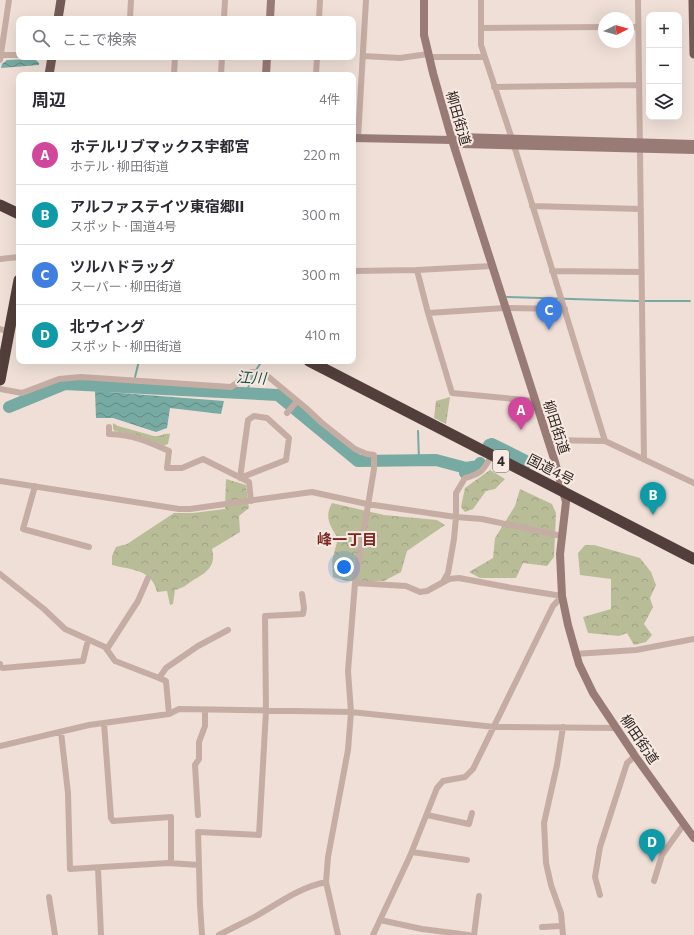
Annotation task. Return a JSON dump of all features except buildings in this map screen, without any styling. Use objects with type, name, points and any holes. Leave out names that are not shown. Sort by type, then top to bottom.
[{"type":"highway","points":[[0,205],[16,213]]},
{"type":"highway","points":[[1,373],[5,330],[16,291]]},
{"type":"highway","name":"国道4号","points":[[315,364],[491,456],[694,559]]},
{"type":"main road","points":[[58,16],[61,0]]},
{"type":"main road","points":[[693,0],[694,54]]},
{"type":"main road","points":[[50,72],[52,60]]},
{"type":"street","points":[[10,0],[0,57],[16,55]]},
{"type":"street","points":[[130,16],[131,0]]},
{"type":"street","points":[[224,16],[225,0]]},
{"type":"street","points":[[270,16],[271,0]]},
{"type":"street","points":[[319,16],[320,0]]},
{"type":"street","points":[[356,128],[363,56],[366,0]]},
{"type":"street","name":"柳田街道","points":[[424,0],[424,35],[452,140],[566,502],[560,574],[562,596],[575,654],[587,683],[635,756],[694,838]]},
{"type":"street","points":[[482,0],[480,45],[513,142],[605,441]]},
{"type":"street","points":[[638,0],[644,459]]},
{"type":"street","points":[[481,28],[598,27]]},
{"type":"street","points":[[363,56],[400,58],[429,55],[485,57]]},
{"type":"street","points":[[174,72],[176,60]]},
{"type":"street","points":[[221,72],[222,60]]},
{"type":"street","points":[[266,72],[267,60]]},
{"type":"street","points":[[316,72],[317,60]]},
{"type":"street","points":[[494,87],[639,85]]},
{"type":"street","points":[[356,138],[452,140],[459,137],[513,142],[640,146],[694,150]]},
{"type":"street","points":[[640,146],[694,144]]},
{"type":"street","points":[[532,206],[641,209]]},
{"type":"street","points":[[0,259],[16,257]]},
{"type":"street","points":[[356,271],[417,270],[492,266]]},
{"type":"street","points":[[417,270],[452,393],[535,401]]},
{"type":"street","points":[[552,271],[642,272]]},
{"type":"street","points":[[428,313],[505,308],[565,309]]},
{"type":"street","points":[[0,389],[22,393],[59,379],[81,377],[231,387],[252,372],[264,374],[322,424],[355,449],[374,455],[374,466],[355,583],[348,671],[351,712],[348,750],[328,857],[326,882],[338,935]]},
{"type":"street","points":[[288,412],[296,402]]},
{"type":"street","points":[[254,416],[267,418],[289,438],[286,460],[240,478],[248,420],[254,416]]},
{"type":"street","points":[[109,427],[109,434],[123,434],[140,438],[169,451],[167,468],[182,468],[203,460],[249,482],[251,501]]},
{"type":"street","points":[[547,440],[605,441],[694,483]]},
{"type":"street","points":[[443,582],[448,573],[456,517],[456,493],[465,478],[476,475],[484,468],[491,456]]},
{"type":"street","points":[[0,481],[179,509],[190,509],[312,492],[367,504],[456,517],[482,519],[562,536]]},
{"type":"street","points":[[35,486],[23,529],[89,547]]},
{"type":"street","points":[[0,574],[44,609],[65,629],[105,647],[115,661],[166,681],[169,714]]},
{"type":"street","points":[[107,649],[138,601],[148,578]]},
{"type":"street","points":[[355,583],[406,586],[420,592],[427,591],[449,579],[459,578],[562,596]]},
{"type":"street","points":[[202,935],[198,832],[259,835],[266,712],[265,616],[303,614],[304,608],[302,594]]},
{"type":"street","points":[[373,935],[412,852],[437,788],[443,781],[465,777],[473,769],[553,606],[562,596]]},
{"type":"street","points":[[159,678],[166,668],[198,646],[228,630]]},
{"type":"street","points":[[575,654],[636,650],[694,639]]},
{"type":"street","points":[[0,664],[0,667],[3,668],[83,662],[88,640]]},
{"type":"street","points":[[0,746],[104,723],[169,714],[179,709],[266,712],[351,712],[494,727],[617,728]]},
{"type":"street","points":[[198,815],[195,765],[199,759],[200,742],[205,726],[205,710]]},
{"type":"street","points":[[104,723],[111,818],[113,821],[171,817],[172,863]]},
{"type":"street","points":[[563,727],[557,766],[544,823],[546,863],[551,885],[561,913],[563,935]]},
{"type":"street","points":[[61,732],[68,793],[70,868],[98,868],[172,863],[199,865]]},
{"type":"street","points":[[600,895],[595,877],[600,846],[627,763],[635,756]]},
{"type":"street","points":[[427,815],[469,824],[472,813]]},
{"type":"street","points":[[654,881],[662,855],[684,824]]},
{"type":"street","points":[[412,852],[467,860]]},
{"type":"street","points":[[98,868],[101,935]]},
{"type":"street","points":[[219,935],[257,915],[288,896],[314,885],[326,882]]},
{"type":"street","points":[[474,935],[479,896]]},
{"type":"street","points":[[49,897],[55,935]]},
{"type":"street","points":[[380,920],[422,929],[469,935]]},
{"type":"street","points":[[542,927],[562,926]]},
{"type":"green space","points":[[450,397],[446,424],[434,418],[436,401]]},
{"type":"green space","points":[[113,423],[118,426],[154,436],[170,434],[168,444],[163,446],[139,436],[115,431],[113,429]]},
{"type":"green space","points":[[490,470],[505,479],[495,489],[486,491],[473,509],[465,512],[461,507],[465,488]]},
{"type":"green space","points":[[226,479],[246,485],[249,508],[239,516],[240,532],[212,549],[213,559],[208,570],[194,580],[175,590],[173,604],[170,605],[167,591],[157,592],[151,579],[146,575],[112,565],[112,556],[116,547],[127,544],[174,513],[193,513],[225,509]]},
{"type":"green space","points":[[520,489],[552,504],[556,513],[554,557],[547,566],[523,563],[516,578],[480,578],[469,572],[493,558],[495,538],[515,506]]},
{"type":"green space","points":[[332,503],[384,515],[437,520],[445,525],[407,551],[401,572],[384,581],[346,581],[333,577],[332,561],[338,538],[330,525],[328,517]]},
{"type":"green space","points":[[585,545],[594,545],[640,558],[651,572],[656,585],[650,598],[653,607],[644,624],[652,635],[646,642],[634,645],[627,633],[619,636],[588,633],[583,617],[611,609],[611,579],[580,575],[578,553]]},
{"type":"water","points":[[7,60],[36,60],[39,65],[1,68],[2,64]]},
{"type":"water","points":[[95,391],[224,401],[221,414],[170,408],[167,428],[156,432],[113,418],[96,418]]},
{"type":"waterway","points":[[507,297],[690,301]]},
{"type":"waterway","points":[[135,377],[138,364]]},
{"type":"waterway","points":[[256,370],[260,364]]},
{"type":"waterway","points":[[246,393],[253,375]]},
{"type":"waterway","name":"江川","points":[[9,407],[65,384],[278,395],[358,461],[436,460],[466,468],[465,473]]},
{"type":"waterway","points":[[418,431],[419,460]]},
{"type":"waterway","points":[[489,445],[492,444],[528,462]]},
{"type":"waterway","points":[[466,468],[479,466],[480,463]]},
{"type":"place","name":"ツルハドラッグ","points":[[549,330]]},
{"type":"place","name":"ホテルリブマックス宇都宮","points":[[521,430]]},
{"type":"place","name":"アルファステイツ東宿郷II","points":[[653,515]]},
{"type":"place","name":"北ウイング","points":[[652,862]]},
{"type":"district","name":"峰一丁目","points":[[347,539]]}]
